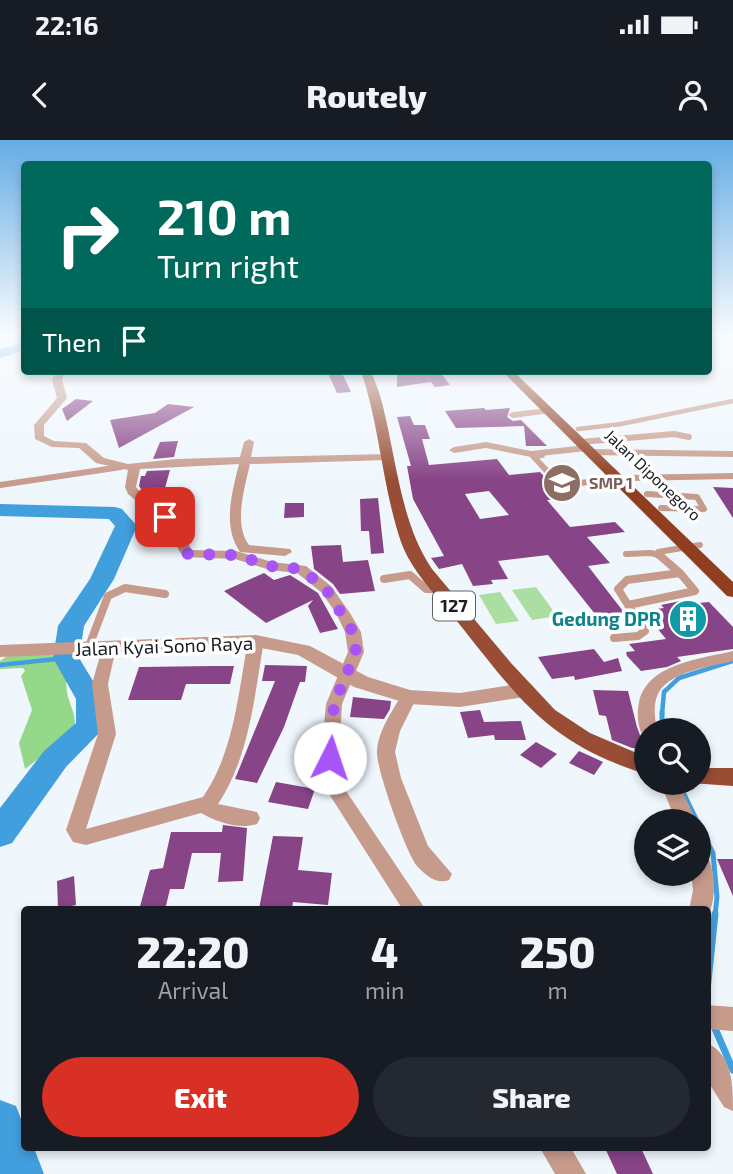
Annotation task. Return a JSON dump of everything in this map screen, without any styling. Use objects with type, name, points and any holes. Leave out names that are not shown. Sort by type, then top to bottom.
[{"type":"highway","name":"Jalan Diponegoro","points":[[521,384],[694,546],[733,577]]},
{"type":"highway","name":"Jalan Diponegoro","points":[[530,384],[587,445]]},
{"type":"highway","name":"Jalan Diponegoro","points":[[623,478],[662,508],[733,592]]},
{"type":"main road","name":"127","points":[[370,384],[395,497],[410,545],[440,589],[548,715],[598,748],[634,762]]},
{"type":"main road","points":[[711,777],[733,777]]},
{"type":"street","points":[[58,384],[62,398],[39,425],[39,437],[52,444],[82,445],[100,461],[128,467],[388,457]]},
{"type":"street","points":[[513,415],[548,411]]},
{"type":"street","points":[[250,442],[234,524],[236,538],[244,549],[285,552]]},
{"type":"street","points":[[454,450],[486,445],[523,454],[587,445]]},
{"type":"street","points":[[128,467],[135,497],[165,517],[188,554],[244,557],[270,566],[301,569],[315,578],[331,597],[353,632],[356,652],[334,704],[330,758],[333,786],[412,906]]},
{"type":"street","points":[[90,649],[100,684],[107,734],[77,833],[92,837],[203,805],[216,794],[232,752],[256,641]]},
{"type":"street","name":"Jalan Kyai Sono Raya","points":[[0,651],[256,641],[303,650],[376,689],[409,697],[460,700],[525,690]]},
{"type":"street","points":[[646,718],[644,703],[655,683],[733,656]]},
{"type":"street","points":[[409,697],[387,740],[388,765],[418,847],[424,859],[442,874]]},
{"type":"street","points":[[203,805],[222,815],[250,818]]},
{"type":"street","points":[[702,906],[703,886]]},
{"type":"street","points":[[711,1017],[733,1018]]},
{"type":"street","points":[[711,1062],[733,1098]]},
{"type":"street","points":[[556,1151],[572,1174]]},
{"type":"lane","points":[[587,445],[621,424],[733,401]]},
{"type":"lane","points":[[690,437],[674,434],[587,445],[533,456],[560,485],[623,478],[733,476]]},
{"type":"lane","points":[[587,445],[733,454]]},
{"type":"lane","points":[[0,485],[128,467]]},
{"type":"lane","points":[[647,494],[697,497],[704,509],[662,508]]},
{"type":"lane","points":[[670,495],[679,508]]},
{"type":"lane","points":[[626,554],[694,546]]},
{"type":"lane","points":[[628,605],[695,591],[666,557],[658,552]]},
{"type":"lane","points":[[614,638],[638,636],[645,631],[618,589],[622,582],[680,573]]},
{"type":"lane","points":[[384,579],[410,575],[426,589],[440,589]]},
{"type":"lane","points":[[90,649],[108,596],[125,589],[165,594]]},
{"type":"shaded area","points":[[420,384],[490,384],[423,388]]},
{"type":"green space","points":[[536,587],[557,616],[532,620],[512,590]]},
{"type":"green space","points":[[500,592],[519,621],[496,624],[479,595]]},
{"type":"green space","points":[[51,654],[65,666],[67,692],[75,724],[72,733],[25,769],[19,743],[32,710],[21,676],[25,671],[23,668],[0,669],[0,661],[7,656]]},
{"type":"building","points":[[333,384],[347,384],[351,392],[337,393]]},
{"type":"building","points":[[76,399],[93,401],[67,421],[62,409]]},
{"type":"building","points":[[168,404],[194,407],[119,448],[110,420],[155,413]]},
{"type":"building","points":[[510,408],[507,417],[513,421],[521,420],[547,446],[526,446],[524,426],[456,428],[445,411]]},
{"type":"building","points":[[410,416],[414,425],[425,425],[430,439],[422,439],[429,465],[497,459],[509,475],[540,472],[565,498],[547,500],[570,527],[615,522],[625,532],[587,537],[610,563],[588,566],[626,615],[599,619],[548,555],[498,561],[508,579],[491,580],[493,584],[473,586],[462,564],[439,569],[431,558],[444,556],[413,499],[407,466],[411,466],[397,417]],"holes":[[[489,491],[509,515],[480,519],[465,494]]]},
{"type":"building","points":[[178,441],[174,457],[153,459],[160,442]]},
{"type":"building","points":[[170,470],[165,488],[141,489],[139,486],[141,476],[145,476],[147,471]]},
{"type":"building","points":[[713,487],[733,488],[733,518]]},
{"type":"building","points":[[378,498],[384,553],[371,554],[369,531],[361,531],[360,499]]},
{"type":"building","points":[[285,503],[304,503],[304,517],[284,518]]},
{"type":"building","points":[[341,545],[343,562],[368,560],[375,591],[340,594],[333,584],[314,569],[311,546]]},
{"type":"building","points":[[264,573],[274,580],[290,575],[318,593],[338,629],[320,633],[308,606],[313,600],[266,623],[224,591]]},
{"type":"building","name":"Gedung DPR","points":[[685,600],[689,604],[709,602],[733,627],[733,649],[677,657],[681,661],[667,667],[641,671],[627,656],[626,652],[635,651],[629,644],[666,639],[643,611],[664,608],[661,605]]},
{"type":"building","points":[[594,649],[604,662],[618,658],[622,671],[575,680],[574,676],[552,679],[538,657]]},
{"type":"building","points":[[265,665],[307,666],[305,682],[300,682],[284,727],[257,783],[235,779],[275,681],[262,681]]},
{"type":"building","points":[[234,666],[230,684],[186,684],[181,700],[128,700],[139,667]]},
{"type":"building","points":[[593,690],[628,691],[635,718],[634,748],[612,740],[606,716],[599,715]]},
{"type":"building","points":[[353,697],[391,701],[390,709],[384,719],[350,717]]},
{"type":"building","points":[[480,710],[484,722],[521,721],[526,740],[495,740],[494,735],[468,738],[460,712]]},
{"type":"building","points":[[536,742],[557,754],[541,768],[520,755]]},
{"type":"building","points":[[579,751],[603,762],[594,775],[569,763]]},
{"type":"building","points":[[276,782],[315,789],[308,809],[268,802]]},
{"type":"building","points":[[223,825],[247,828],[243,881],[218,882],[221,853],[192,853],[184,889],[170,889],[166,906],[140,906],[150,870],[163,868],[171,832],[222,832]]},
{"type":"building","points":[[273,836],[303,837],[298,870],[332,873],[328,905],[293,902],[292,906],[260,906]]},
{"type":"building","points":[[717,859],[733,859],[733,896]]},
{"type":"building","points":[[74,876],[76,905],[58,906],[57,881]]},
{"type":"building","points":[[606,1151],[642,1151],[653,1174],[617,1174]]},
{"type":"waterway","points":[[0,510],[115,513],[126,526],[102,579],[71,626],[66,658],[90,699],[90,727],[55,759],[0,833]]},
{"type":"waterway","points":[[0,665],[66,658]]},
{"type":"waterway","points":[[662,714],[664,692],[679,678],[733,661]]},
{"type":"waterway","points":[[684,795],[691,809]]},
{"type":"waterway","points":[[711,849],[717,897],[715,916]]},
{"type":"waterway","points":[[711,952],[715,914]]},
{"type":"waterway","points":[[714,1026],[733,1070]]},
{"type":"waterway","points":[[0,1122],[21,1174]]},
{"type":"place","name":"SMP 1","points":[[562,483]]},
{"type":"place","name":"Gedung DPR","points":[[688,619]]},
{"type":"route","points":[[165,517],[188,554],[236,555],[270,566],[301,569],[326,589],[343,613],[353,632],[356,652],[334,704],[330,758]]}]
